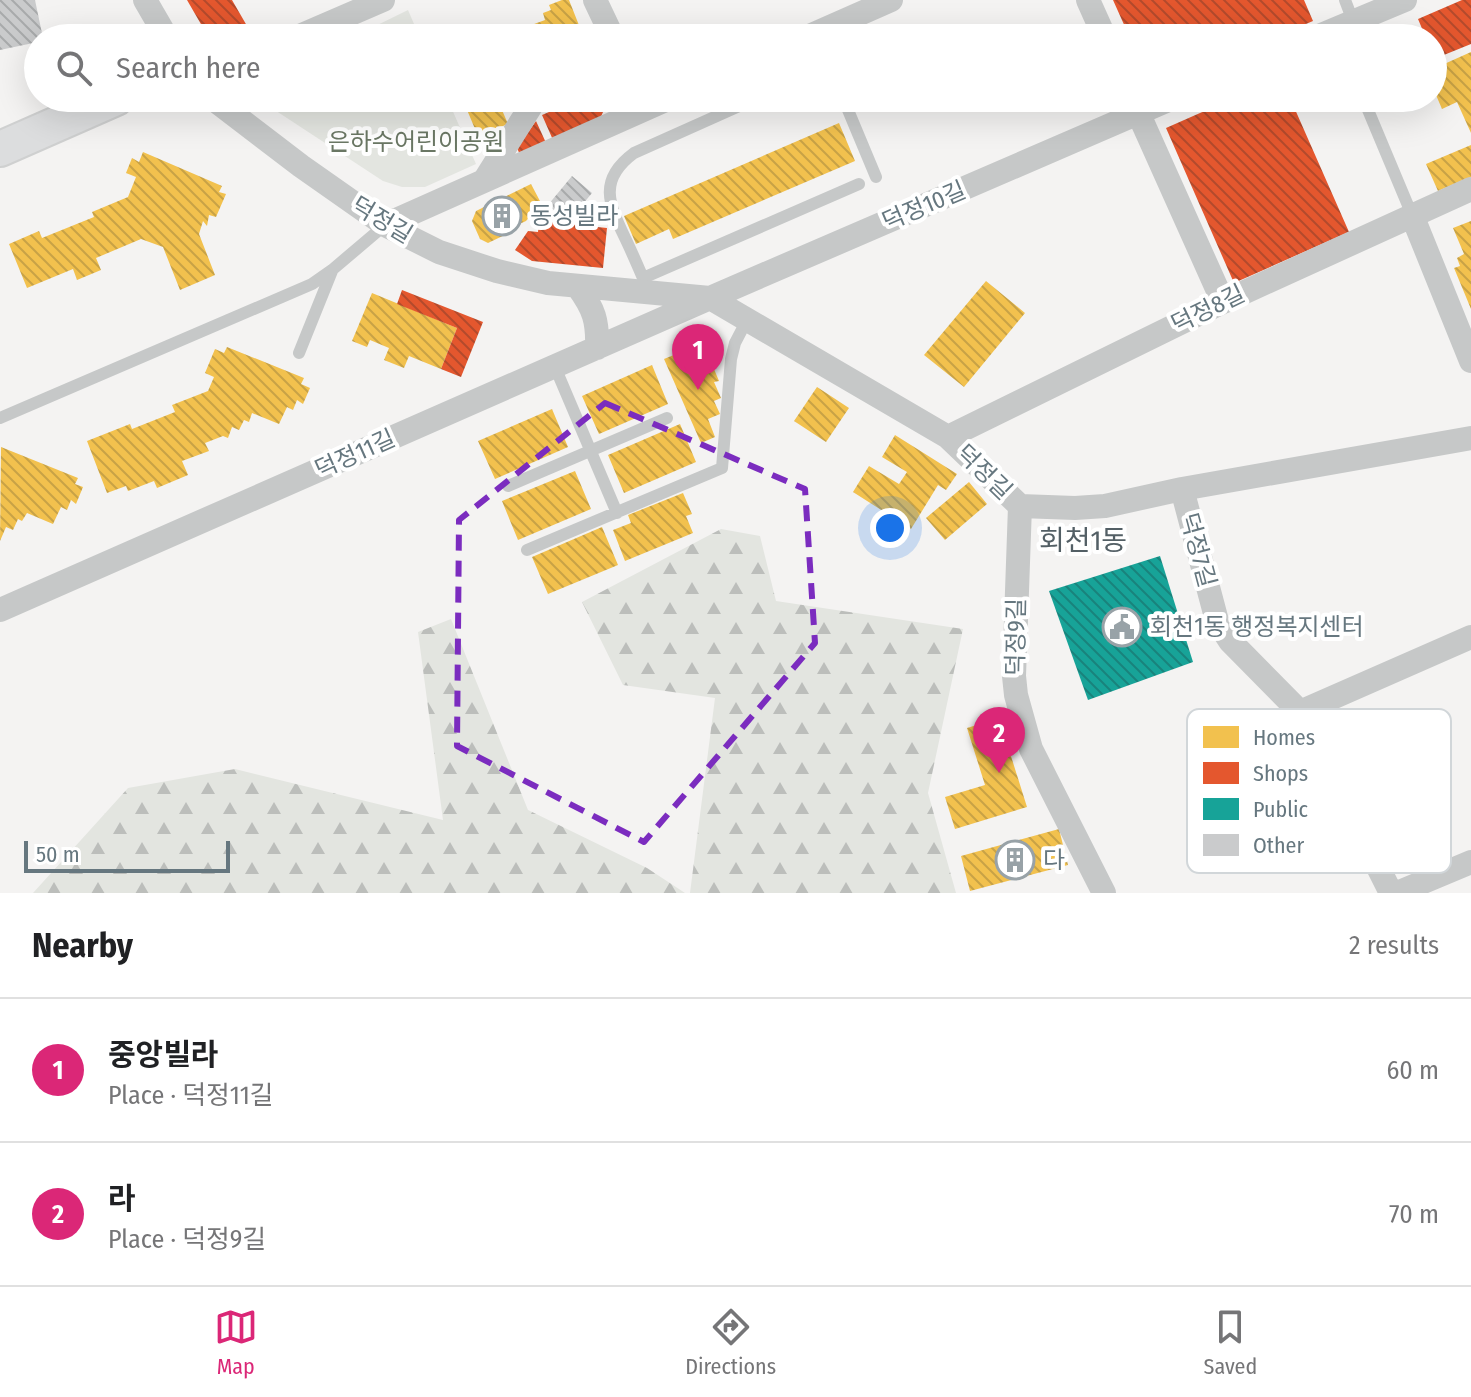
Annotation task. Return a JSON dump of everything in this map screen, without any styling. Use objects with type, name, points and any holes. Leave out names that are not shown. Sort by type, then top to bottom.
[{"type":"street","points":[[327,24],[383,0]]},
{"type":"street","points":[[595,0],[606,24]]},
{"type":"street","points":[[837,24],[891,0]]},
{"type":"street","points":[[1088,0],[1099,24]]},
{"type":"street","points":[[1340,24],[1405,0]]},
{"type":"street","points":[[147,3],[148,24]]},
{"type":"street","points":[[147,3],[159,24]]},
{"type":"street","points":[[0,149],[87,112]]},
{"type":"street","name":"덕정길","points":[[228,112],[385,225],[439,252],[497,271],[548,283],[578,287],[647,286],[710,298],[948,437],[1020,506],[1086,508],[1471,438]]},
{"type":"street","points":[[484,181],[527,112]]},
{"type":"street","points":[[385,225],[484,181],[625,112]]},
{"type":"street","name":"덕정10길","points":[[710,298],[1120,112]]},
{"type":"street","points":[[1138,112],[1223,302]]},
{"type":"street","name":"덕정8길","points":[[948,437],[1223,302],[1471,189]]},
{"type":"street","points":[[1412,215],[1471,361]]},
{"type":"street","points":[[578,287],[593,309],[597,348]]},
{"type":"street","name":"덕정11길","points":[[0,610],[710,298]]},
{"type":"street","name":"덕정7길","points":[[1182,489],[1217,621],[1230,641],[1297,709]]},
{"type":"street","name":"덕정9길","points":[[1020,506],[1014,676],[1016,695],[1031,749],[1104,893]]},
{"type":"street","points":[[1307,709],[1471,637]]},
{"type":"street","points":[[1451,870],[1471,862]]},
{"type":"street","name":"덕정7길","points":[[1384,873],[1394,893]]},
{"type":"street","points":[[1394,893],[1444,873]]},
{"type":"lane","points":[[726,112],[634,153],[616,171],[610,184],[611,208],[647,286],[859,184]]},
{"type":"lane","points":[[849,112],[876,177]]},
{"type":"lane","points":[[1369,112],[1412,215]]},
{"type":"lane","points":[[0,418],[297,292],[332,270],[385,225]]},
{"type":"lane","points":[[299,353],[332,270]]},
{"type":"lane","points":[[527,550],[722,468],[731,359],[747,320]]},
{"type":"lane","points":[[555,367],[617,513]]},
{"type":"lane","points":[[508,486],[667,418]]},
{"type":"highlighted area","points":[[605,403],[805,489],[815,643],[644,842],[457,746],[459,520]]},
{"type":"green space","points":[[408,10],[414,24],[380,24]]},
{"type":"green space","name":"은하수어린이공원","points":[[278,112],[453,112],[476,164],[425,187],[402,187],[383,181]]},
{"type":"green space","points":[[721,529],[760,536],[776,601],[963,629],[928,793],[956,893],[690,893],[715,698],[623,685],[582,602]]},
{"type":"green space","points":[[451,619],[528,810],[647,868],[685,893],[33,893],[128,788],[235,769],[443,820],[418,632]]},
{"type":"building: Homes","points":[[569,0],[578,24],[534,24],[545,20],[543,13],[551,10],[549,5]]},
{"type":"building: Homes","points":[[1471,52],[1471,133],[1457,102],[1447,107],[1447,63]]},
{"type":"building: Homes","points":[[468,112],[503,112],[508,124],[478,136]]},
{"type":"building: Homes","points":[[839,123],[855,161],[673,239],[669,229],[636,244],[624,216]]},
{"type":"building: Homes","points":[[1471,145],[1471,177],[1438,191],[1426,164]]},
{"type":"building: Homes","points":[[143,152],[222,186],[219,192],[226,194],[216,217],[209,215],[207,226],[203,221],[199,234],[215,275],[180,290],[163,247],[141,239],[96,258],[101,270],[77,280],[73,269],[27,288],[9,244],[39,231],[42,238],[94,217],[92,212],[128,197],[136,177],[126,173],[132,158],[139,162]]},
{"type":"building: Homes","name":"동성빌라","points":[[531,184],[541,203],[526,221],[515,226],[517,229],[488,243],[480,239],[472,221],[476,211]]},
{"type":"building: Homes","points":[[1471,221],[1471,309],[1454,268],[1460,266],[1457,258],[1464,254],[1453,228]]},
{"type":"building: Homes","points":[[986,281],[1025,313],[964,387],[924,355]]},
{"type":"building: Homes","points":[[372,293],[457,328],[441,369],[409,356],[404,368],[384,360],[389,348],[370,340],[367,347],[352,341]]},
{"type":"building: Homes","points":[[703,343],[719,381],[714,382],[721,398],[714,401],[720,414],[708,419],[715,437],[701,443],[664,359]]},
{"type":"building: Homes","points":[[227,347],[304,378],[301,384],[310,388],[303,404],[297,400],[293,410],[287,407],[279,424],[252,413],[249,422],[244,420],[239,430],[232,427],[228,438],[223,436],[205,443],[209,451],[182,461],[188,475],[157,488],[154,481],[128,491],[126,486],[107,493],[87,441],[130,424],[132,429],[175,412],[172,405],[208,391],[214,377],[205,373],[215,349],[224,353]]},
{"type":"building: Homes","points":[[652,365],[668,404],[599,434],[582,396]]},
{"type":"building: Homes","points":[[817,387],[849,408],[826,442],[794,421]]},
{"type":"building: Homes","points":[[552,409],[568,447],[495,479],[478,441]]},
{"type":"building: Homes","points":[[680,424],[696,462],[624,493],[608,455]]},
{"type":"building: Homes","points":[[895,435],[957,474],[946,490],[938,485],[911,529],[853,492],[869,466],[899,484],[907,472],[882,457]]},
{"type":"building: Homes","points":[[1,447],[78,478],[75,484],[83,487],[76,504],[71,500],[67,510],[61,507],[53,524],[27,513],[22,521],[18,519],[13,530],[6,527],[0,541]]},
{"type":"building: Homes","points":[[575,471],[591,509],[518,540],[502,501]]},
{"type":"building: Homes","points":[[969,482],[987,504],[945,540],[926,518]]},
{"type":"building: Homes","points":[[683,493],[692,514],[686,516],[693,533],[625,561],[613,530],[631,523],[628,515]]},
{"type":"building: Homes","points":[[602,527],[618,565],[548,594],[532,557]]},
{"type":"building: Homes","points":[[999,718],[1027,807],[955,829],[945,797],[985,785],[967,728]]},
{"type":"building: Homes","name":"다","points":[[1059,829],[1068,865],[970,891],[961,856]]},
{"type":"building: Shops","points":[[187,0],[232,0],[246,24],[201,24]]},
{"type":"building: Shops","points":[[1113,0],[1304,0],[1313,21],[1306,24],[1124,24]]},
{"type":"building: Shops","points":[[1462,0],[1471,0],[1471,44],[1447,54],[1447,24],[1420,24],[1418,19]]},
{"type":"building: Shops","points":[[549,112],[603,112],[600,119],[553,140],[542,115]]},
{"type":"building: Shops","points":[[1202,112],[1296,112],[1349,232],[1234,283],[1166,128]]},
{"type":"building: Shops","points":[[536,121],[547,145],[521,157],[517,148]]},
{"type":"building: Shops","points":[[539,221],[607,228],[603,268],[532,261],[515,250],[528,231],[538,232]]},
{"type":"building: Shops","points":[[402,290],[483,322],[461,377],[441,369],[457,328],[397,304]]},
{"type":"building: Public","name":"회천1동 행정복지센터","points":[[1160,556],[1193,662],[1088,700],[1049,591]]},
{"type":"building: Other","points":[[0,0],[35,0],[40,24],[24,24],[24,45],[0,50]]},
{"type":"building: Other","points":[[572,176],[592,193],[568,222],[548,205]]},
{"type":"place","name":"동성빌라","points":[[502,216]]},
{"type":"place","name":"중앙빌라","points":[[698,390]]},
{"type":"place","name":"회천1동 행정복지센터","points":[[1122,627]]},
{"type":"place","name":"라","points":[[999,773]]},
{"type":"place","name":"다","points":[[1015,860]]},
{"type":"district","name":"회천1동","points":[[1083,540]]}]
